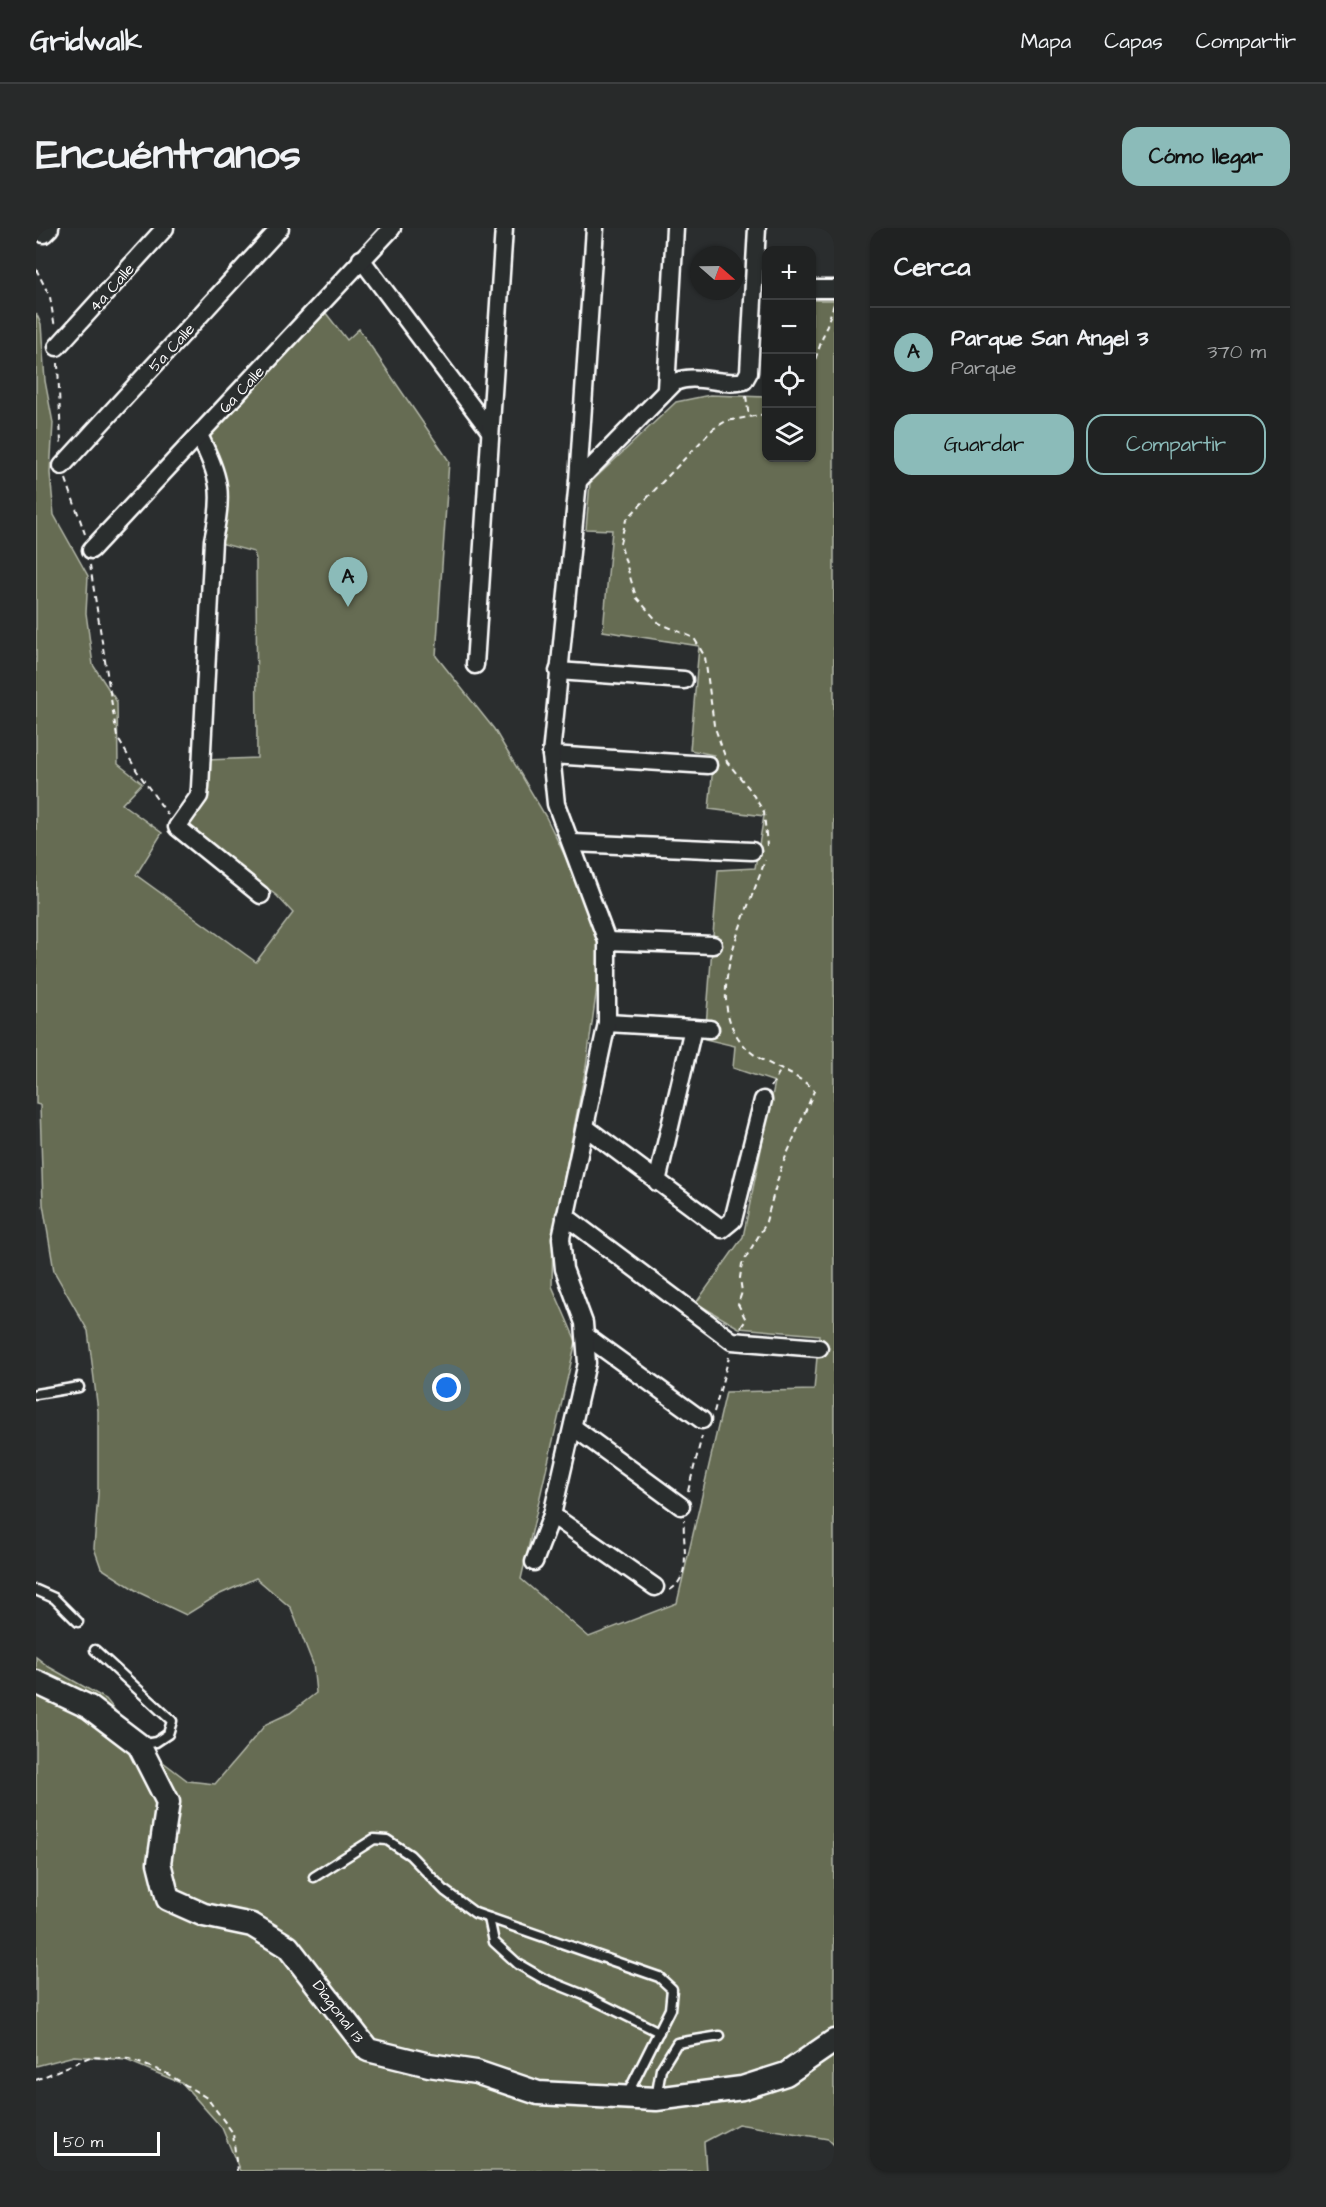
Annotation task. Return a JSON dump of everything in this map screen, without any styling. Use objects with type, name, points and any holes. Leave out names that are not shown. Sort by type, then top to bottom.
[{"type":"street","name":"4a Calle","points":[[57,347],[165,228]]},
{"type":"street","name":"5a Calle","points":[[62,466],[280,228]]},
{"type":"street","name":"6a Calle","points":[[91,550],[392,228]]},
{"type":"street","points":[[475,665],[504,228]]},
{"type":"street","points":[[534,1562],[552,1515],[586,1370],[586,1336],[562,1259],[565,1216],[607,1023],[607,941],[573,843],[556,804],[551,755],[578,481],[595,228]]},
{"type":"street","points":[[666,389],[675,228]]},
{"type":"street","points":[[578,481],[666,389],[682,378],[735,384],[744,381],[749,372],[761,287],[757,228]]},
{"type":"street","points":[[361,259],[490,431]]},
{"type":"street","points":[[816,289],[834,289]]},
{"type":"street","points":[[199,435],[219,482],[220,505],[213,540],[200,788],[194,803],[177,827],[261,895]]},
{"type":"street","points":[[558,671],[684,680]]},
{"type":"street","points":[[551,755],[708,765]]},
{"type":"street","points":[[573,843],[752,851]]},
{"type":"street","points":[[607,941],[713,945]]},
{"type":"street","points":[[607,1023],[702,1028],[657,1182]]},
{"type":"street","points":[[585,1127],[722,1229],[733,1220],[764,1100]]},
{"type":"street","points":[[565,1216],[732,1341],[819,1348]]},
{"type":"street","points":[[586,1336],[707,1421]]},
{"type":"street","points":[[573,1427],[684,1507]]},
{"type":"street","points":[[552,1515],[655,1587]]},
{"type":"street","name":"Diagonal 13","points":[[36,1682],[89,1707],[139,1745],[168,1802],[159,1863],[168,1899],[204,1915],[252,1924],[288,1947],[368,2050],[429,2065],[476,2072],[537,2093],[656,2099],[742,2088],[786,2074],[834,2042]]},
{"type":"lane","points":[[36,1394],[79,1388]]},
{"type":"lane","points":[[36,1590],[54,1599],[78,1622]]},
{"type":"lane","points":[[95,1650],[172,1721],[168,1734],[156,1742],[139,1745]]},
{"type":"lane","points":[[314,1877],[374,1839],[387,1840],[410,1855],[445,1892],[475,1913],[659,1977],[672,1989],[670,2009],[625,2098]]},
{"type":"lane","points":[[489,1918],[494,1942],[518,1964],[544,1979],[584,1995],[658,2032]]},
{"type":"lane","points":[[656,2099],[661,2069],[677,2043],[720,2036]]},
{"type":"path","points":[[36,269],[50,297],[57,347],[62,466],[91,550],[90,567],[117,736],[136,771],[177,827]]},
{"type":"path","points":[[816,357],[834,304]]},
{"type":"path","points":[[744,381],[749,417]]},
{"type":"path","points":[[764,1100],[780,1071]]},
{"type":"path","points":[[655,1587],[664,1591],[672,1589],[684,1570],[684,1507],[692,1468],[726,1373],[732,1341]]},
{"type":"path","points":[[36,2079],[90,2057],[129,2059],[166,2073],[207,2098],[233,2133],[237,2171]]},
{"type":"green space","points":[[816,300],[834,300],[834,2145],[828,2139],[738,2124],[704,2142],[706,2171],[240,2171],[222,2128],[183,2084],[126,2060],[74,2056],[36,2066],[36,1657],[49,1667],[106,1699],[146,1749],[188,1781],[215,1784],[266,1724],[290,1713],[316,1693],[313,1664],[291,1608],[256,1578],[218,1595],[186,1615],[140,1593],[101,1568],[94,1548],[98,1494],[98,1411],[88,1331],[54,1271],[43,1204],[40,1105],[36,1104],[36,313],[41,324],[45,381],[53,423],[50,473],[54,515],[88,576],[86,613],[93,665],[117,702],[118,764],[142,783],[122,804],[162,833],[136,875],[256,962],[293,913],[277,896],[185,825],[206,760],[257,758],[256,559],[254,552],[220,543],[225,493],[221,463],[209,432],[325,312],[347,340],[359,329],[449,461],[436,656],[494,729],[546,817],[584,895],[598,939],[597,987],[586,1067],[553,1234],[552,1286],[576,1341],[521,1579],[589,1637],[677,1603],[726,1392],[814,1390],[819,1335],[739,1328],[696,1303],[743,1237],[775,1082],[733,1068],[735,1046],[705,1039],[718,870],[755,868],[764,816],[709,809],[714,755],[690,750],[699,646],[603,631],[612,530],[586,529],[590,483],[676,402],[710,395],[762,397],[762,462],[816,462]]},
{"type":"place","name":"Parque San Angel 3","points":[[348,607]]}]
